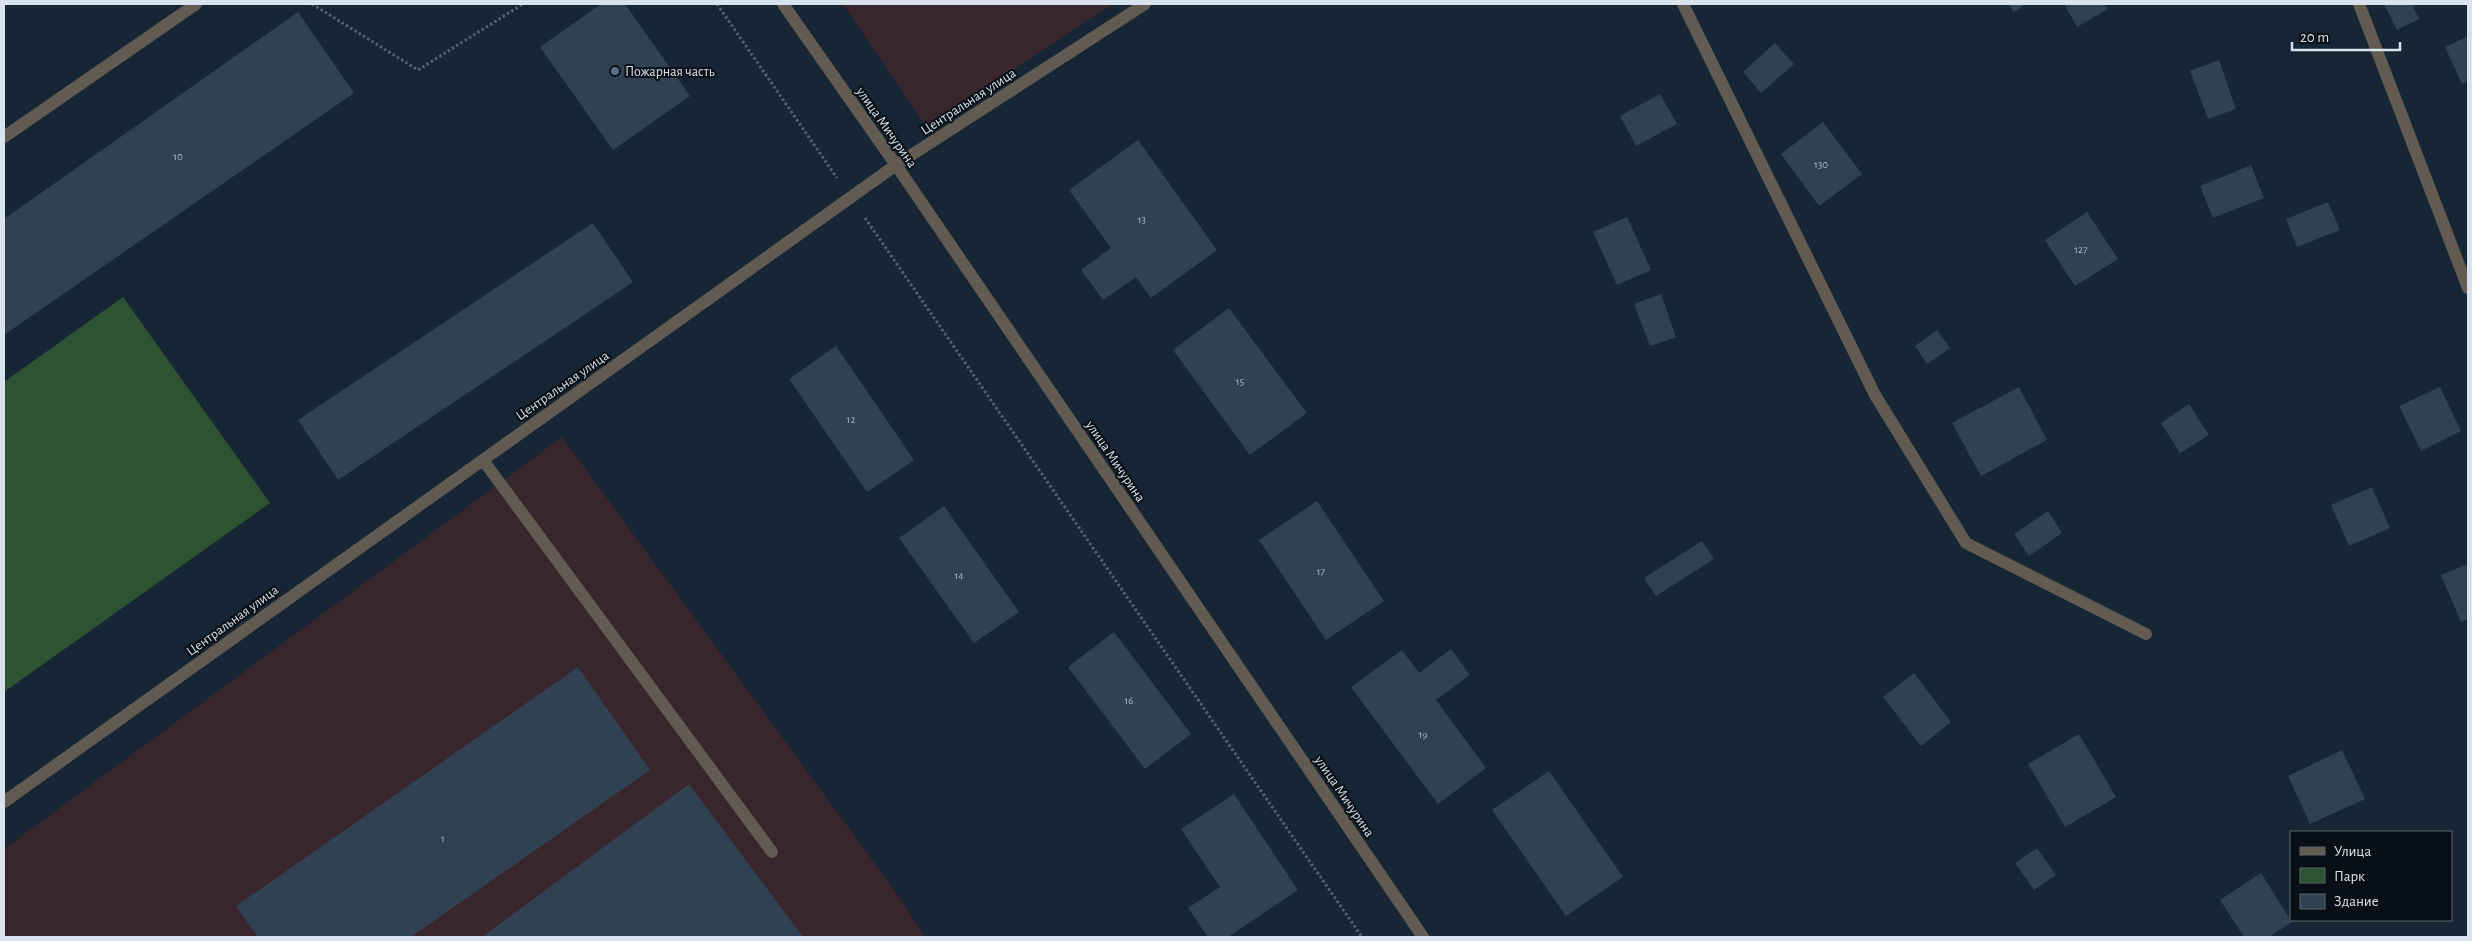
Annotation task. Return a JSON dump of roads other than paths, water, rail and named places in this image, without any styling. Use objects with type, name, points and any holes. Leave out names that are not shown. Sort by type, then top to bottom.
[{"type":"street","points":[[4,138],[196,4]]},
{"type":"street","name":"улица Мичурина","points":[[782,4],[896,165],[1423,937]]},
{"type":"street","name":"Центральная улица","points":[[4,802],[896,165],[1145,4]]},
{"type":"street","points":[[1683,4],[1875,395],[1966,543],[2146,634]]},
{"type":"street","points":[[2359,4],[2468,288]]},
{"type":"street","points":[[483,460],[772,852]]},
{"type":"place","name":"Пожарная часть","points":[[615,71]]}]
